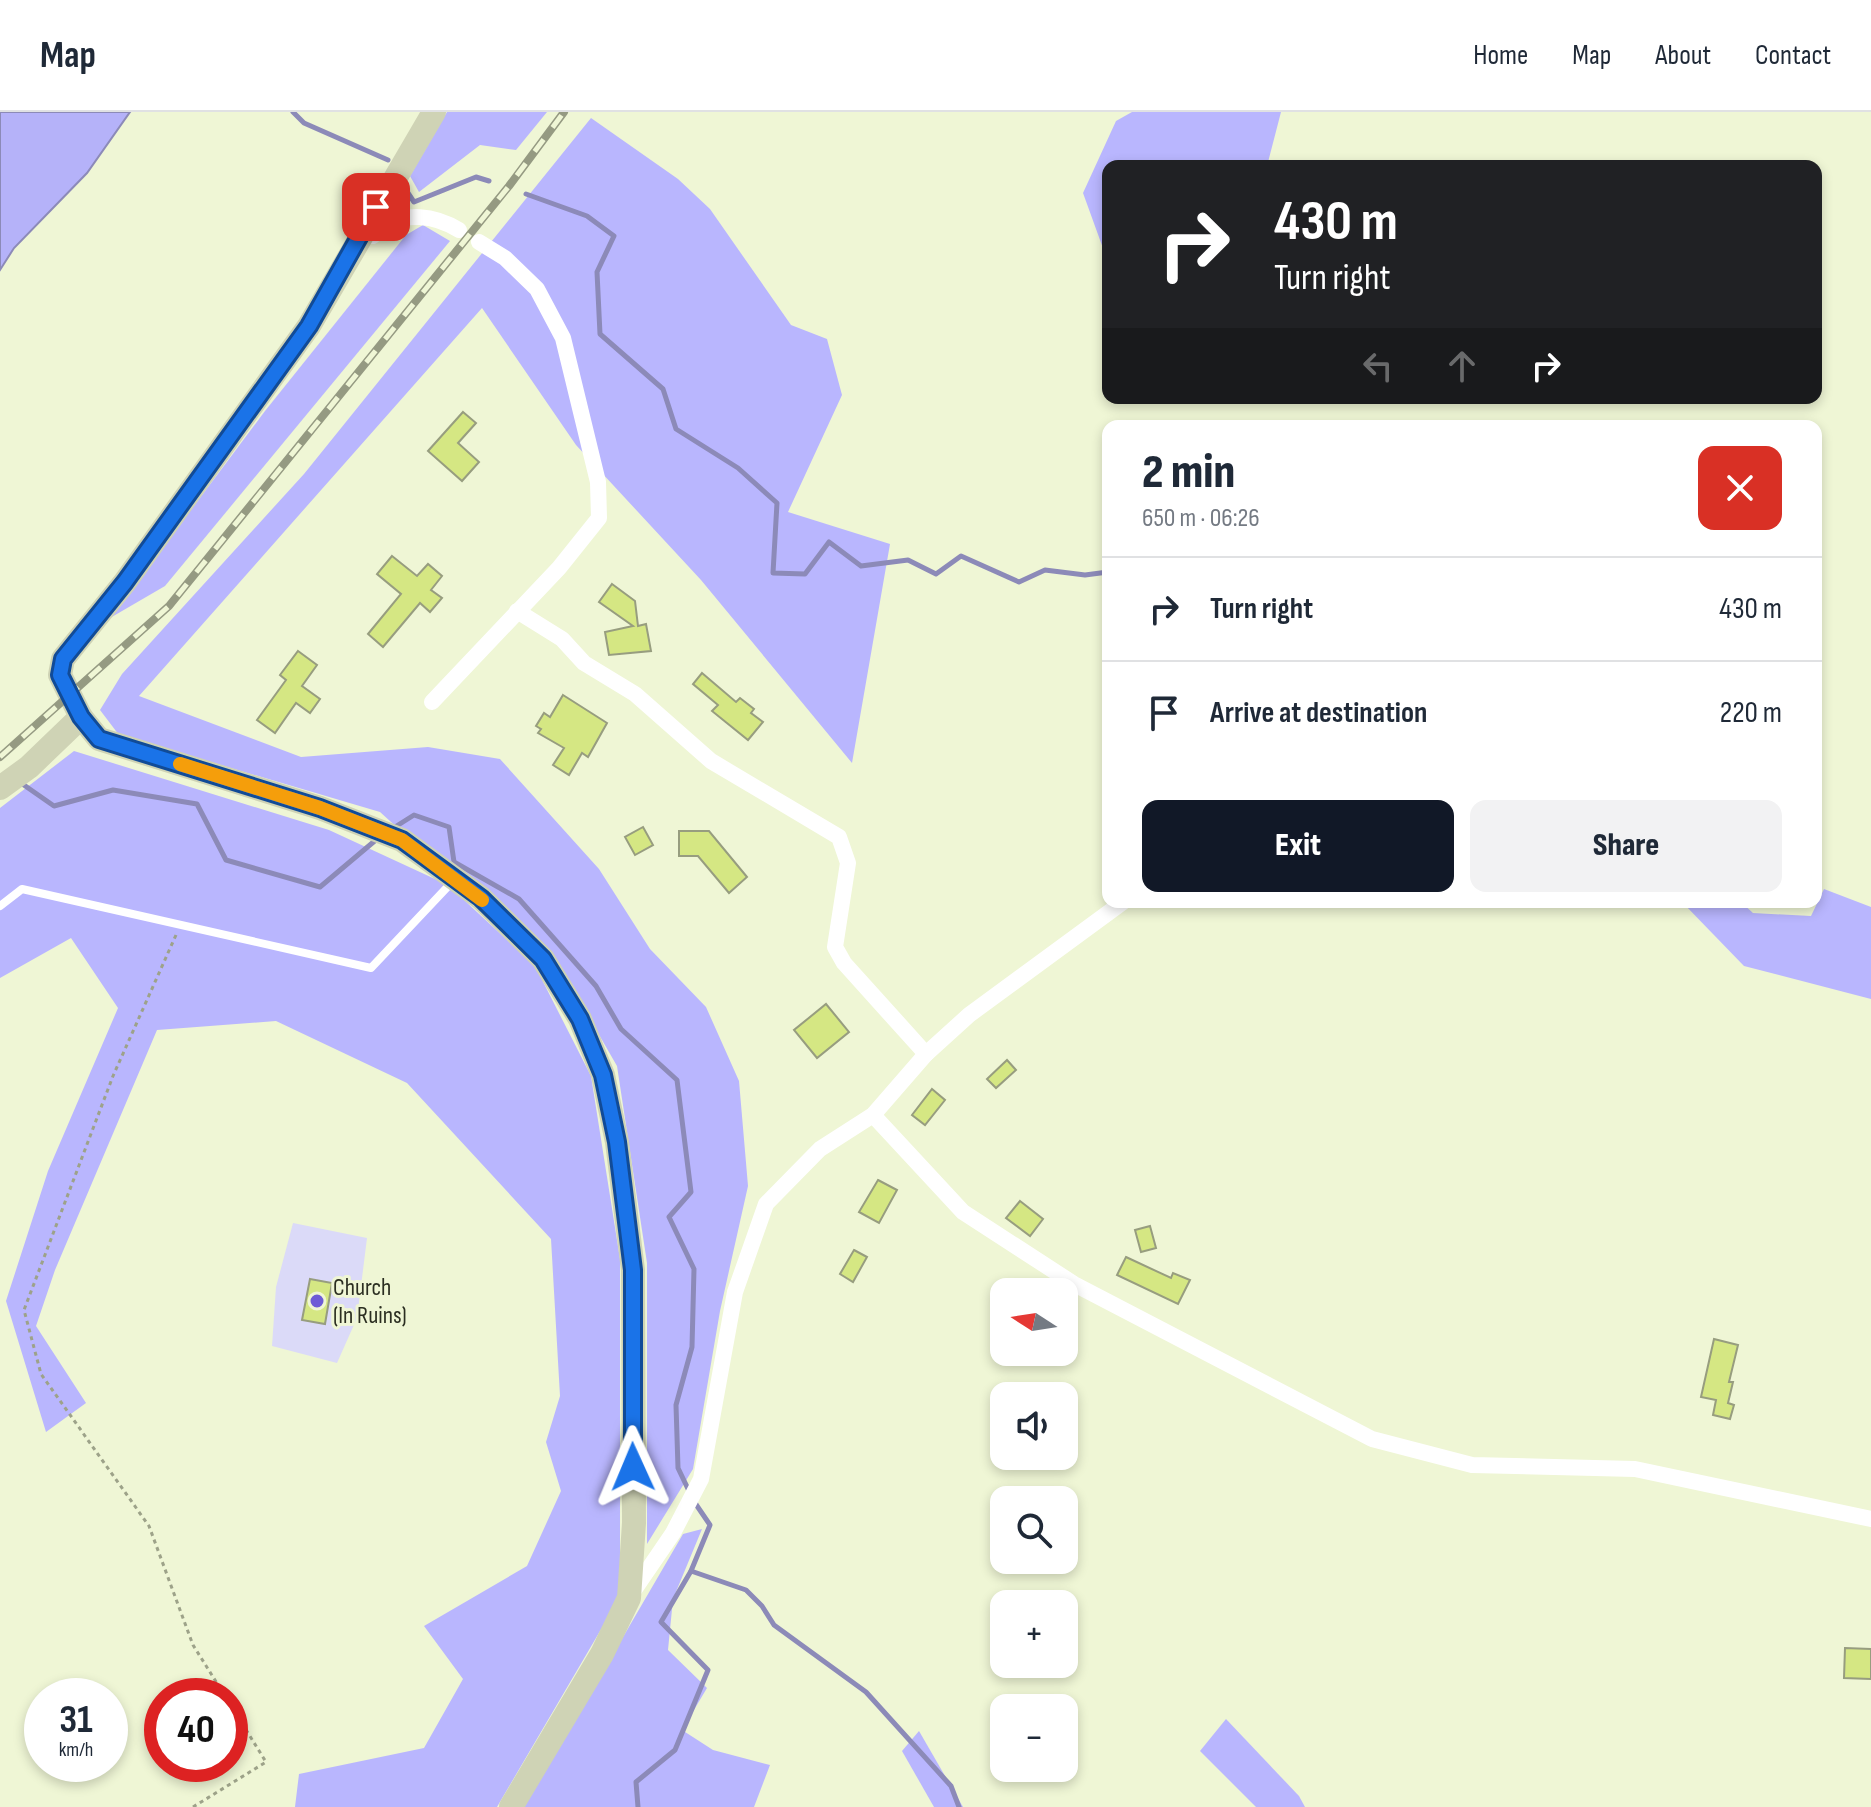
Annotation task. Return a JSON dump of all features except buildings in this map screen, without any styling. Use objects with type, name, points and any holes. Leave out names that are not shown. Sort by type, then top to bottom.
[{"type":"street","points":[[434,112],[309,326],[125,582],[63,659],[60,675],[81,717],[99,739],[368,825],[402,840],[481,898],[543,959],[580,1019],[603,1075],[617,1142],[633,1270],[634,1523],[629,1598]]},
{"type":"street","points":[[336,279],[360,262],[379,223],[413,214],[446,222],[459,230]]},
{"type":"street","points":[[432,702],[599,518],[598,482],[563,338],[537,289],[505,258],[479,242]]},
{"type":"street","points":[[517,611],[562,639],[584,663],[635,694],[711,761],[839,837],[848,863],[835,947],[844,963],[926,1054]]},
{"type":"street","points":[[0,788],[29,767],[81,717]]},
{"type":"street","points":[[511,1807],[602,1654],[629,1598],[673,1533],[701,1479],[735,1292],[766,1204],[820,1149],[873,1115],[926,1054],[969,1015],[1115,908]]},
{"type":"street","points":[[873,1115],[963,1212],[975,1220],[1074,1284],[1372,1439],[1472,1465],[1635,1469],[1871,1519]]},
{"type":"lane","points":[[0,906],[22,889],[371,968],[454,879]]},
{"type":"path","points":[[181,925],[113,1076],[24,1310],[41,1374],[149,1526],[193,1645],[214,1678]]},
{"type":"path","points":[[248,1733],[266,1762],[248,1773]]},
{"type":"path","points":[[193,1807],[234,1782]]},
{"type":"shaded area","points":[[0,112],[130,112],[87,173],[14,248],[0,270]]},
{"type":"shaded area","points":[[447,112],[547,112],[516,150],[480,145],[419,192],[410,176]]},
{"type":"shaded area","points":[[1132,112],[1281,112],[1269,160],[1102,160],[1102,245],[1083,193],[1116,121]]},
{"type":"shaded area","points":[[591,118],[678,179],[710,209],[791,325],[827,339],[842,395],[788,512],[890,544],[852,763],[701,580],[576,445],[482,308],[139,696],[301,757],[428,747],[500,759],[599,869],[650,949],[706,1007],[739,1081],[748,1186],[720,1311],[693,1469],[647,1544],[647,1263],[617,1066],[552,953],[454,879],[380,812],[119,735],[100,710],[122,674],[304,474]]},
{"type":"shaded area","points":[[423,225],[450,241],[165,586],[110,618],[265,411],[406,235]]},
{"type":"shaded area","points":[[74,751],[329,830],[448,885],[535,966],[591,1076],[620,1259],[620,1597],[497,1807],[295,1807],[299,1774],[424,1748],[463,1679],[424,1626],[527,1566],[561,1491],[546,1442],[560,1396],[551,1239],[407,1083],[276,1021],[157,1030],[55,1270],[36,1326],[86,1403],[46,1432],[6,1301],[48,1171],[118,1008],[71,938],[0,978],[0,808]]},
{"type":"shaded area","points":[[1824,889],[1871,907],[1871,999],[1744,966],[1688,908],[1748,908],[1753,913],[1811,916],[1815,908],[1822,908]]},
{"type":"shaded area","points":[[293,1223],[367,1238],[357,1318],[337,1363],[272,1346],[276,1287]]},
{"type":"shaded area","points":[[702,1529],[673,1599],[668,1650],[707,1688],[682,1730],[713,1750],[770,1765],[754,1807],[524,1807],[683,1534]]},
{"type":"shaded area","points":[[1226,1719],[1299,1796],[1305,1807],[1256,1807],[1200,1751]]},
{"type":"shaded area","points":[[919,1731],[963,1807],[934,1807],[902,1751]]},
{"type":"waterway","points":[[293,112],[304,123],[388,160]]},
{"type":"waterway","points":[[408,193],[414,202],[476,177],[489,181]]},
{"type":"waterway","points":[[526,194],[587,216],[614,236],[597,272],[600,334],[663,389],[676,429],[738,468],[777,503],[773,573],[805,574],[829,542],[861,566],[908,560],[936,574],[961,556],[1019,582],[1045,570],[1085,575],[1102,573]]},
{"type":"waterway","points":[[21,783],[54,806],[113,790],[197,804],[226,860],[320,887],[377,839]]},
{"type":"waterway","points":[[395,827],[414,815],[449,827],[454,862],[519,899],[596,986],[621,1029],[677,1080],[691,1192],[669,1217],[694,1269],[692,1347],[676,1405],[678,1468],[689,1491]]},
{"type":"waterway","points":[[638,1807],[636,1782],[675,1750],[708,1670],[661,1622],[691,1571],[710,1525],[693,1500]]},
{"type":"waterway","points":[[691,1571],[746,1590],[762,1606],[774,1625],[866,1692],[951,1786],[959,1807]]},
{"type":"railway","points":[[0,757],[169,606],[509,186],[564,112]]},
{"type":"slow traffic","points":[[180,764],[320,808],[402,840],[482,900]]},
{"type":"place","name":"Church (In Ruins)","points":[[317,1301]]},
{"type":"route","points":[[376,207],[309,326],[125,582],[63,659],[59,667],[60,675],[81,717],[99,739],[320,808],[402,840],[481,898],[543,959],[580,1019],[603,1075],[617,1142],[633,1270],[633,1467]]}]
